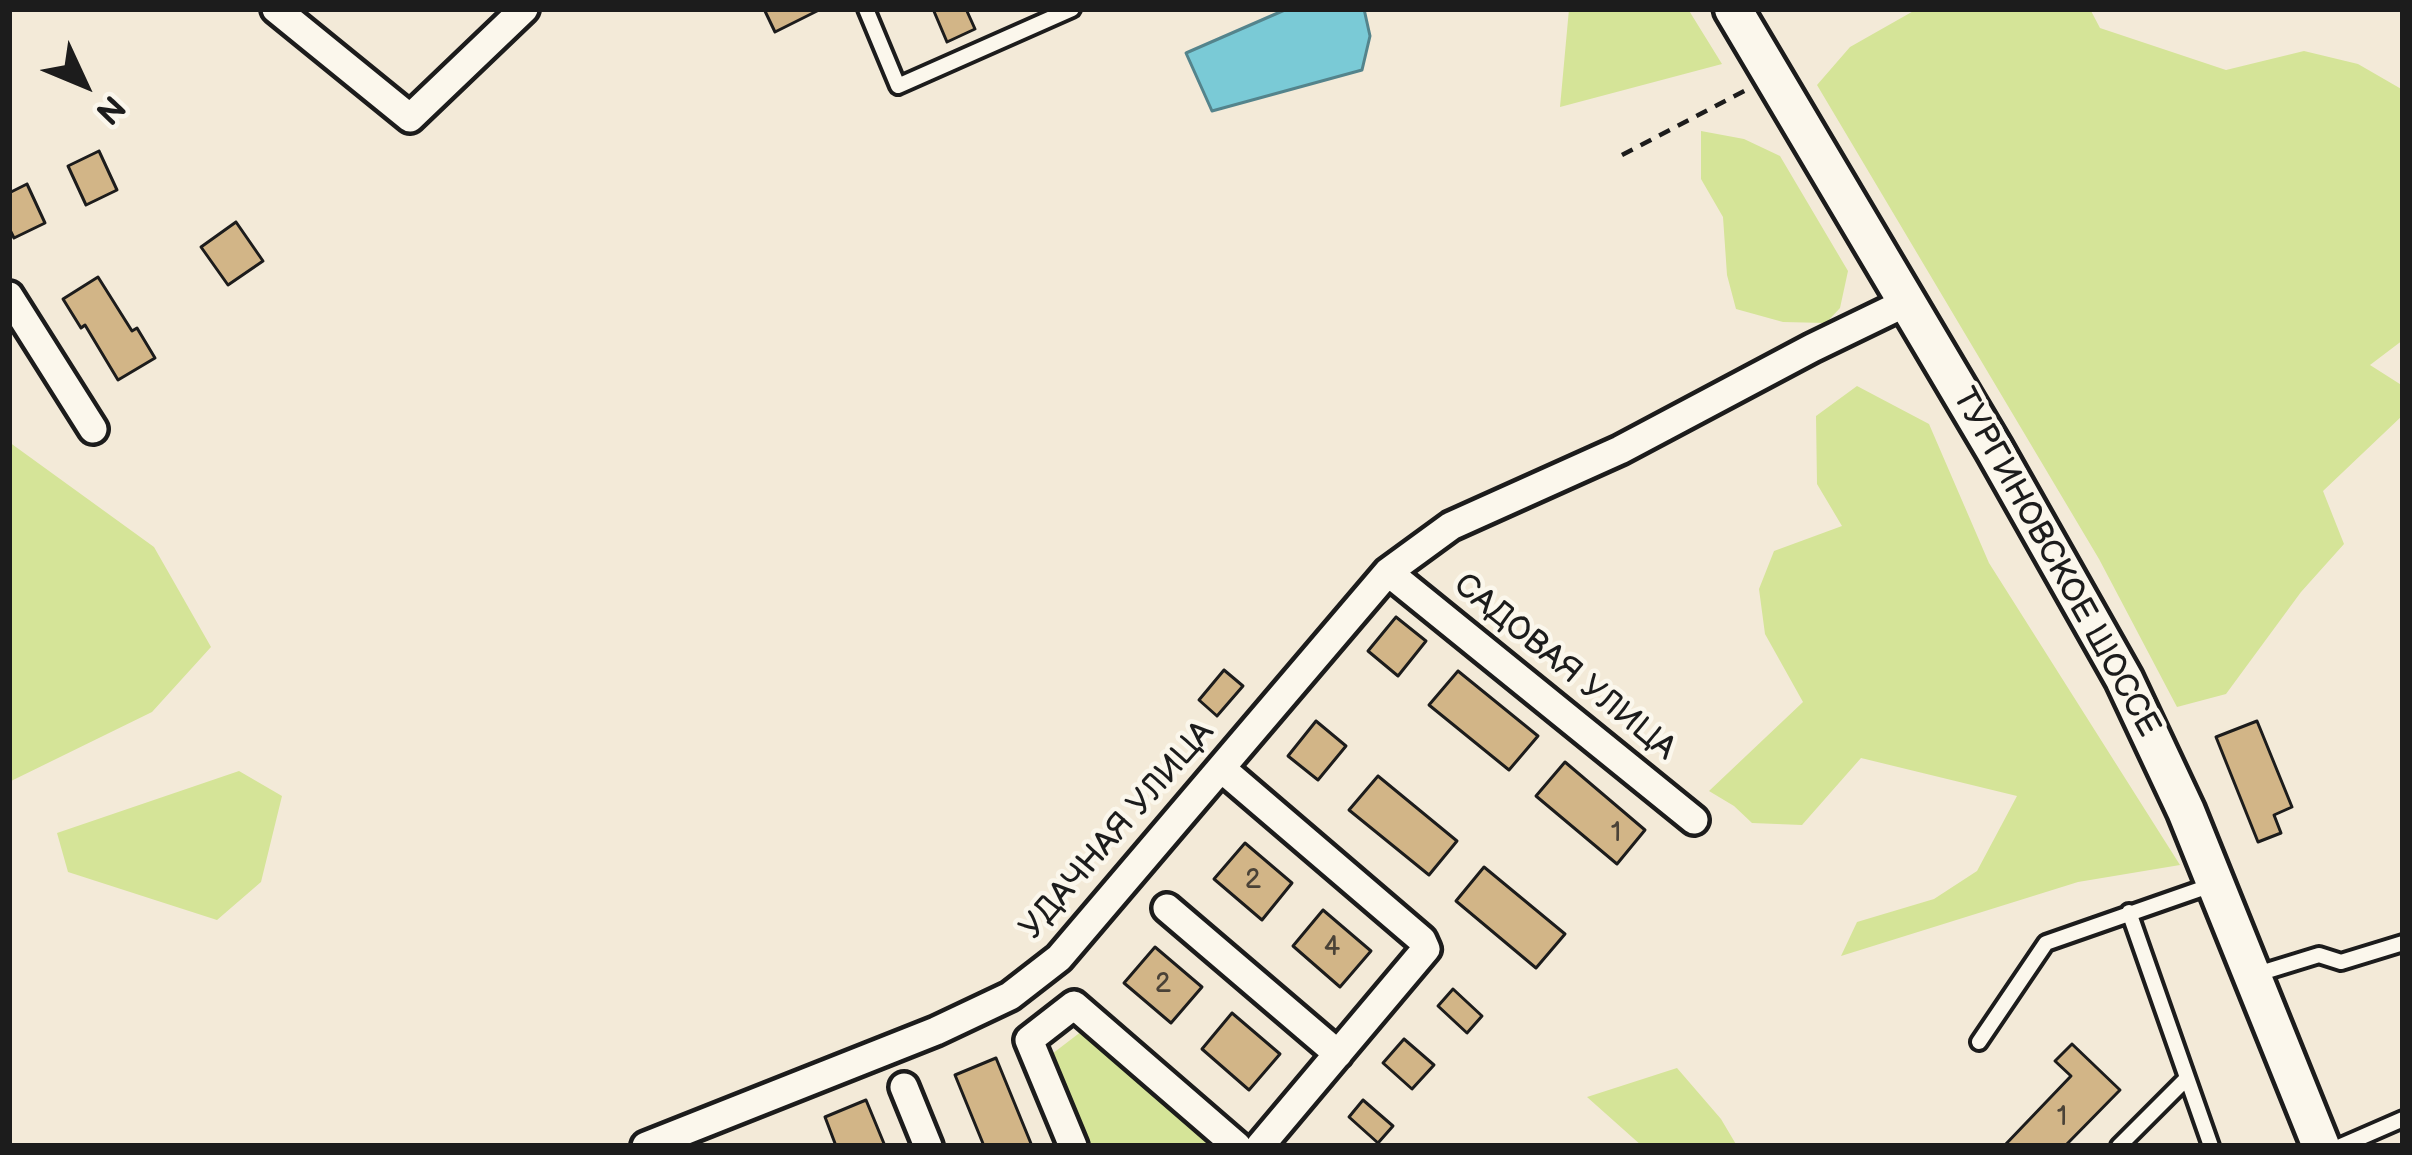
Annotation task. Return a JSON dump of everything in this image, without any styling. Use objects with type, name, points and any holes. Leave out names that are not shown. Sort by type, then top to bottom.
[{"type":"main road","name":"ТУРГИНОВСКОЕ ШОССЕ","points":[[1733,9],[2102,638],[2163,759],[2321,1146]]},
{"type":"street","points":[[276,9],[410,118],[524,9]]},
{"type":"street","points":[[9,296],[93,429]]},
{"type":"street","name":"УДАЧНАЯ УЛИЦА","points":[[646,1146],[936,1031],[1021,989],[1059,958],[1388,572],[1451,526],[1620,450],[1907,302]]},
{"type":"street","name":"САДОВАЯ УЛИЦА","points":[[1388,572],[1694,820]]},
{"type":"street","points":[[1220,768],[1425,944],[1422,956],[1260,1146]]},
{"type":"street","points":[[1167,908],[1338,1054]]},
{"type":"street","points":[[1073,1146],[1029,1040],[1075,1004],[1237,1146]]},
{"type":"street","points":[[904,1087],[928,1146]]},
{"type":"lane","points":[[866,9],[898,86],[1072,9]]},
{"type":"lane","points":[[1978,1042],[2046,943],[2216,883]]},
{"type":"lane","points":[[2128,911],[2211,1146]]},
{"type":"lane","points":[[2254,976],[2319,955],[2341,962],[2403,943]]},
{"type":"lane","points":[[2119,1146],[2187,1078]]},
{"type":"lane","points":[[2341,1146],[2403,1119]]},
{"type":"path","points":[[1622,155],[1772,76]]},
{"type":"green space","points":[[1569,9],[1688,9],[1722,64],[1560,107]]},
{"type":"green space","points":[[1917,9],[2090,9],[2100,28],[2226,70],[2304,51],[2358,64],[2403,90],[2403,340],[2370,365],[2403,386],[2403,415],[2323,491],[2344,544],[2301,592],[2226,694],[2177,707],[2099,559],[1817,85],[1850,47]]},
{"type":"green space","points":[[1701,131],[1744,139],[1780,156],[1848,271],[1840,308],[1826,323],[1783,322],[1736,309],[1727,275],[1723,217],[1701,179]]},
{"type":"green space","points":[[1857,386],[1929,424],[1989,563],[2180,865],[2078,882],[1841,956],[1857,922],[1934,899],[1977,871],[2017,796],[1861,758],[1802,825],[1752,823],[1709,791],[1803,702],[1765,634],[1759,589],[1774,551],[1842,526],[1817,484],[1816,416]]},
{"type":"green space","points":[[9,442],[154,547],[211,647],[152,712],[9,782]]},
{"type":"green space","points":[[239,771],[282,796],[261,882],[217,920],[68,872],[57,833]]},
{"type":"green space","points":[[1082,1031],[1212,1146],[1091,1146],[1052,1054]]},
{"type":"green space","points":[[1677,1068],[1721,1119],[1737,1146],[1642,1146],[1587,1097]]},
{"type":"water","points":[[1287,9],[1364,9],[1370,36],[1362,70],[1212,111],[1186,53]]},
{"type":"building","points":[[764,9],[821,9],[775,32]]},
{"type":"building","points":[[933,9],[966,9],[975,29],[947,42]]},
{"type":"building","points":[[99,151],[117,190],[86,205],[68,166]]},
{"type":"building","points":[[27,184],[45,223],[14,238],[9,228],[9,193]]},
{"type":"building","points":[[236,222],[263,261],[228,285],[201,247]]},
{"type":"building","points":[[98,277],[155,358],[118,380],[63,299]]},
{"type":"building","points":[[1396,617],[1426,641],[1398,676],[1368,651]]},
{"type":"building","points":[[1224,670],[1243,686],[1217,716],[1199,700]]},
{"type":"building","points":[[1458,671],[1538,736],[1509,770],[1429,705]]},
{"type":"building","points":[[1316,721],[1346,746],[1318,780],[1288,756]]},
{"type":"building","points":[[2257,721],[2292,807],[2274,815],[2281,833],[2258,842],[2216,737]]},
{"type":"building","points":[[1565,762],[1645,830],[1617,864],[1536,796]]},
{"type":"building","points":[[1378,776],[1457,841],[1429,875],[1349,810]]},
{"type":"building","points":[[1245,843],[1292,883],[1262,920],[1214,879]]},
{"type":"building","points":[[1484,867],[1565,934],[1536,968],[1456,901]]},
{"type":"building","points":[[1323,910],[1371,951],[1340,987],[1293,946]]},
{"type":"building","points":[[1155,947],[1202,987],[1171,1023],[1124,983]]},
{"type":"building","points":[[1453,989],[1482,1016],[1467,1033],[1438,1006]]},
{"type":"building","points":[[1232,1013],[1280,1054],[1249,1090],[1202,1049]]},
{"type":"building","points":[[1404,1039],[1434,1065],[1412,1089],[1383,1063]]},
{"type":"building","points":[[2072,1044],[2120,1090],[2065,1146],[2004,1146],[2071,1076],[2055,1061]]},
{"type":"building","points":[[996,1058],[1032,1146],[984,1146],[955,1075]]},
{"type":"building","points":[[866,1100],[885,1146],[836,1146],[825,1117]]},
{"type":"building","points":[[1363,1100],[1393,1126],[1378,1143],[1349,1117]]}]
